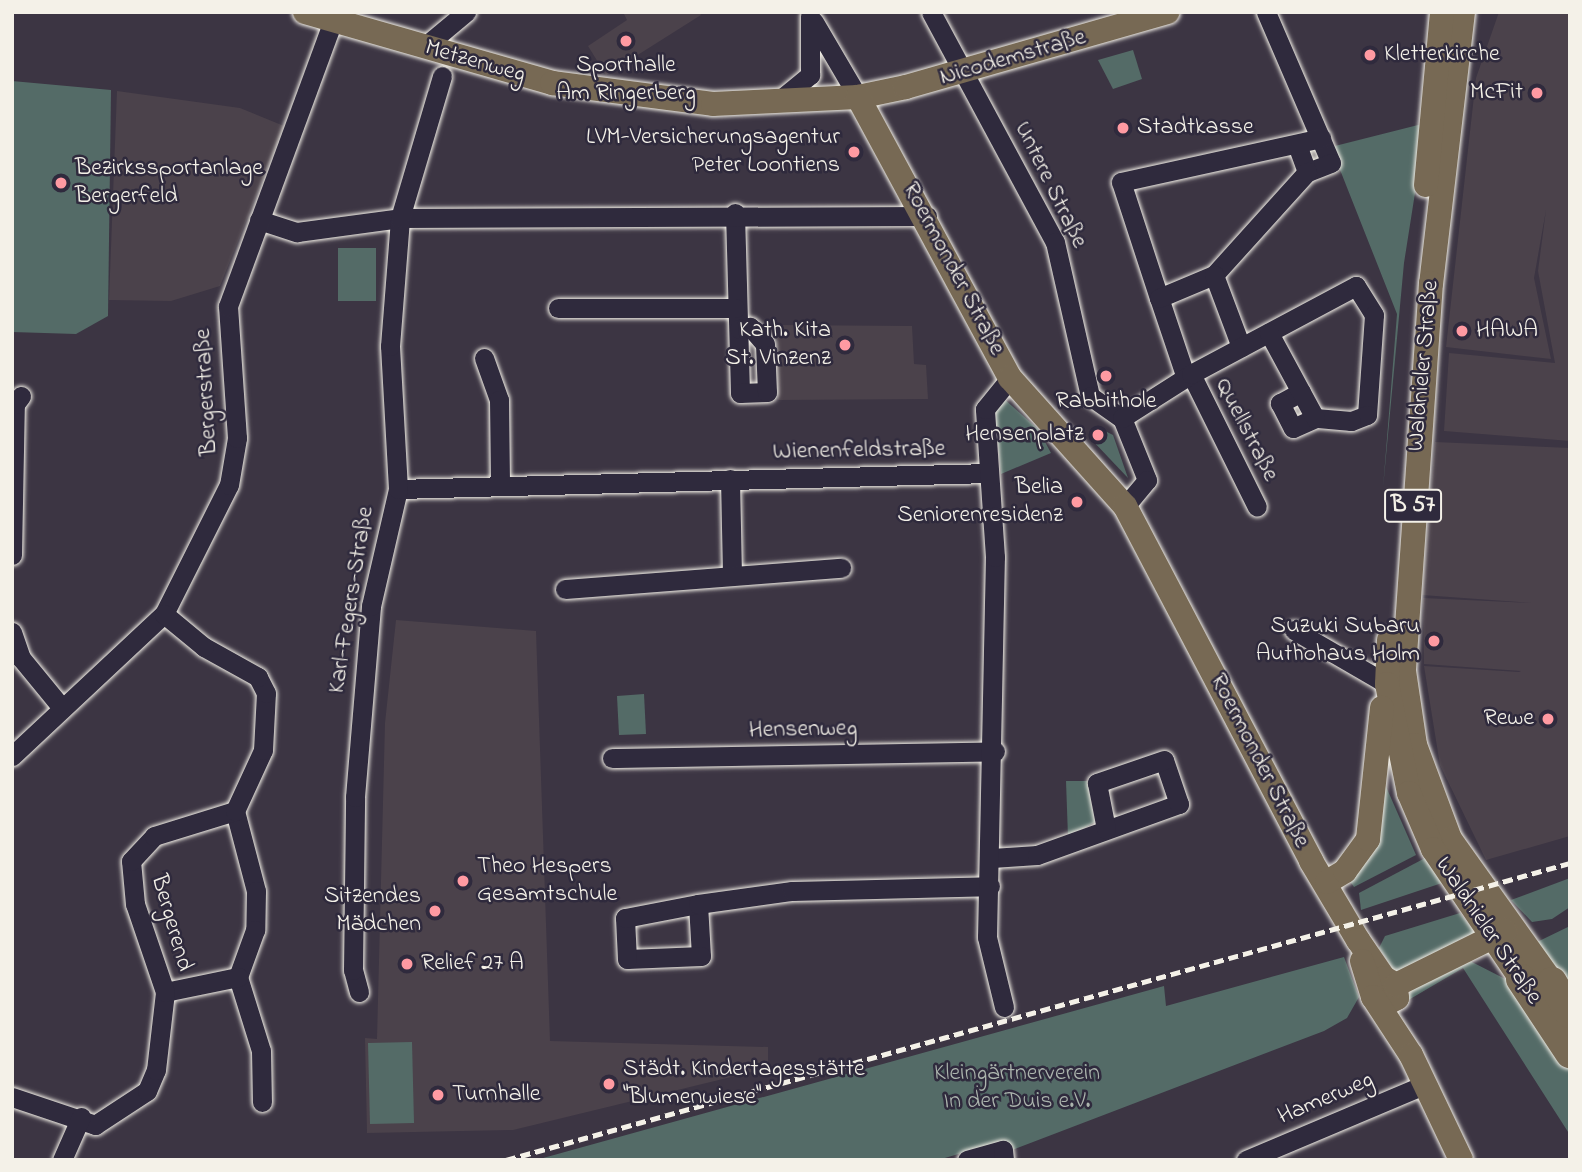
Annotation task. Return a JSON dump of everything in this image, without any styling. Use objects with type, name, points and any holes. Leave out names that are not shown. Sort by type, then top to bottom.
[{"type":"highway","name":"Waldnieler Straße","points":[[1521,979],[1570,1052]]},
{"type":"highway","name":"Waldnieler Straße","points":[[1552,982],[1570,1013]]},
{"type":"main road","name":"Metzenweg","points":[[305,12],[335,17],[424,47],[604,93],[713,104],[858,97]]},
{"type":"main road","name":"Nicodemstraße","points":[[858,97],[967,73],[1167,12]]},
{"type":"main road","name":"Waldnieler Straße","points":[[1442,12],[1387,684],[1392,722],[1409,793],[1433,849],[1502,933],[1552,982]]},
{"type":"main road","name":"Waldnieler Straße","points":[[1463,12],[1461,47],[1431,284],[1404,671],[1432,799],[1450,839],[1502,933],[1521,979]]},
{"type":"main road","points":[[1461,47],[1483,12]]},
{"type":"main road","name":"Roermonder Straße","points":[[858,97],[928,216],[1010,378],[1125,506],[1386,991],[1411,1055],[1461,1160]]},
{"type":"main road","points":[[1326,882],[1345,871],[1368,839],[1387,684]]},
{"type":"main road","points":[[1386,991],[1502,933]]},
{"type":"main road","points":[[1461,953],[1521,979]]},
{"type":"street","points":[[424,47],[466,12]]},
{"type":"street","name":"Untere Straße","points":[[931,12],[967,73],[1055,242],[1090,396],[1122,418]]},
{"type":"street","points":[[1159,298],[1213,275],[1307,172],[1331,163],[1266,12]]},
{"type":"street","points":[[777,102],[810,75],[809,14]]},
{"type":"street","name":"Roermonder Straße","points":[[809,14],[858,97]]},
{"type":"street","name":"Bergerstraße","points":[[12,756],[164,614],[237,459],[228,306],[335,17]]},
{"type":"street","points":[[400,218],[442,76]]},
{"type":"street","points":[[1307,172],[1298,147],[1321,138]]},
{"type":"street","name":"Quellstraße","points":[[1257,507],[1188,376],[1121,182],[1298,147]]},
{"type":"street","points":[[259,220],[297,232],[400,218],[735,213],[928,216]]},
{"type":"street","points":[[735,213],[735,308],[739,329]]},
{"type":"street","name":"Karl-Fegers-Straße","points":[[359,992],[353,970],[359,720],[371,607],[398,489],[390,346],[400,218]]},
{"type":"street","name":"Quellstraße","points":[[1213,275],[1241,347]]},
{"type":"street","name":"Quellstraße","points":[[1122,418],[1188,376],[1356,286],[1363,292],[1375,330],[1367,415],[1351,421],[1315,418],[1293,428],[1280,403],[1301,392],[1269,333]]},
{"type":"street","points":[[558,308],[735,308]]},
{"type":"street","points":[[484,358],[499,400],[499,484]]},
{"type":"street","points":[[1004,1007],[987,937],[995,751],[989,472],[985,409],[1010,378]]},
{"type":"street","points":[[12,555],[15,404],[21,396]]},
{"type":"street","points":[[1122,418],[1147,480],[1125,506]]},
{"type":"street","name":"Wienenfeldstraße","points":[[398,489],[989,472]]},
{"type":"street","points":[[730,479],[732,574]]},
{"type":"street","points":[[565,589],[732,574],[841,568]]},
{"type":"street","points":[[164,614],[204,647],[244,665],[266,693],[262,750],[235,811],[256,891],[255,930],[238,977],[261,1051],[262,1102]]},
{"type":"street","points":[[1294,629],[1387,684]]},
{"type":"street","points":[[12,632],[21,658],[62,708]]},
{"type":"street","name":"Hensenweg","points":[[612,758],[995,751]]},
{"type":"street","name":"Bergerend","points":[[12,1097],[81,1117],[94,1125],[147,1091],[156,1070],[165,992],[135,904],[131,861],[154,836],[235,811]]},
{"type":"street","points":[[992,858],[1037,855],[1106,830]]},
{"type":"street","points":[[698,904],[701,956],[627,958],[625,918],[698,904],[792,891],[990,886]]},
{"type":"street","name":"Bergerend","points":[[165,992],[238,977]]},
{"type":"street","name":"Hamerweg","points":[[1246,1160],[1426,1084]]},
{"type":"street","points":[[62,1160],[81,1117]]},
{"type":"street","points":[[967,1160],[1003,1150],[1004,1160]]},
{"type":"shaded area","name":"Sporthalle Am Ringerberg","points":[[623,12],[699,12],[701,15],[606,75],[588,46],[627,20]]},
{"type":"shaded area","points":[[1499,12],[1570,12],[1570,441],[1444,431],[1449,353],[1555,363],[1538,271],[1546,210],[1534,278],[1551,359],[1446,347],[1476,78]]},
{"type":"shaded area","points":[[117,91],[240,108],[284,126],[220,286],[171,301],[109,300]]},
{"type":"shaded area","name":"Kath. Kita St. Vinzenz","points":[[777,325],[912,326],[914,364],[926,365],[928,399],[778,400]]},
{"type":"shaded area","points":[[1435,442],[1570,448],[1570,836],[1486,860],[1440,765],[1424,666],[1521,671],[1424,664],[1423,598],[1532,603],[1422,595]]},
{"type":"shaded area","name":"Theo Hespers Gesamtschule","points":[[396,620],[536,631],[550,1041],[768,1047],[768,1068],[513,1130],[367,1133],[365,1038],[377,1039],[385,723]]},
{"type":"green space","points":[[1133,50],[1142,79],[1113,89],[1098,60]]},
{"type":"green space","name":"Bezirkssportanlage Bergerfeld","points":[[12,81],[111,90],[108,316],[76,334],[12,332]]},
{"type":"green space","points":[[1426,123],[1404,263],[1383,488],[1397,314],[1331,147]]},
{"type":"green space","points":[[338,248],[376,248],[376,301],[338,301]]},
{"type":"green space","name":"Hensenplatz","points":[[1003,398],[1038,429],[1051,453],[1001,474],[994,406]]},
{"type":"green space","points":[[1099,428],[1113,435],[1128,478],[1091,439]]},
{"type":"green space","points":[[644,694],[646,734],[619,735],[617,696]]},
{"type":"green space","points":[[1066,781],[1087,781],[1095,822],[1068,837]]},
{"type":"green space","points":[[1384,782],[1416,855],[1354,887],[1347,877]]},
{"type":"green space","points":[[1427,857],[1442,883],[1361,910],[1359,893]]},
{"type":"green space","points":[[1570,878],[1570,907],[1552,919],[1532,922],[1511,900]]},
{"type":"green space","points":[[1460,913],[1481,940],[1398,977],[1379,948],[1385,936]]},
{"type":"green space","points":[[1570,926],[1570,999],[1537,942]]},
{"type":"green space","name":"Kleingärtnerverein In der Duis e.V.","points":[[1344,957],[1359,997],[1347,1018],[1324,1031],[1012,1150],[996,1143],[938,1160],[536,1160],[1164,986],[1166,1006]]},
{"type":"green space","points":[[1470,961],[1519,986],[1570,1071],[1570,1135],[1463,968],[1405,1002],[1416,983]]},
{"type":"green space","points":[[412,1042],[414,1123],[370,1124],[368,1043]]},
{"type":"railway","points":[[506,1160],[1570,863]]},
{"type":"place","name":"Sporthalle Am Ringerberg","points":[[626,41]]},
{"type":"place","name":"Kletterkirche","points":[[1370,55]]},
{"type":"place","name":"McFit","points":[[1537,93]]},
{"type":"place","name":"Stadtkasse","points":[[1123,128]]},
{"type":"place","name":"LVM-Versicherungsagentur Peter Loontiens","points":[[854,152]]},
{"type":"place","name":"Bezirkssportanlage Bergerfeld","points":[[61,183]]},
{"type":"place","name":"HAWA","points":[[1462,331]]},
{"type":"place","name":"Kath. Kita St. Vinzenz","points":[[845,345]]},
{"type":"place","name":"Rabbithole","points":[[1106,376]]},
{"type":"place","name":"Hensenplatz","points":[[1098,435]]},
{"type":"place","name":"Belia Seniorenresidenz","points":[[1077,502]]},
{"type":"place","name":"Suzuki Subaru Authohaus Holm","points":[[1434,641]]},
{"type":"place","name":"Rewe","points":[[1548,719]]},
{"type":"place","name":"Theo Hespers Gesamtschule","points":[[463,881]]},
{"type":"place","name":"Sitzendes Mädchen","points":[[435,911]]},
{"type":"place","name":"Relief 27 A","points":[[407,964]]},
{"type":"place","name":"Städt. Kindertagesstätte \"Blumenwiese\"","points":[[609,1084]]},
{"type":"place","name":"Turnhalle","points":[[438,1095]]}]
